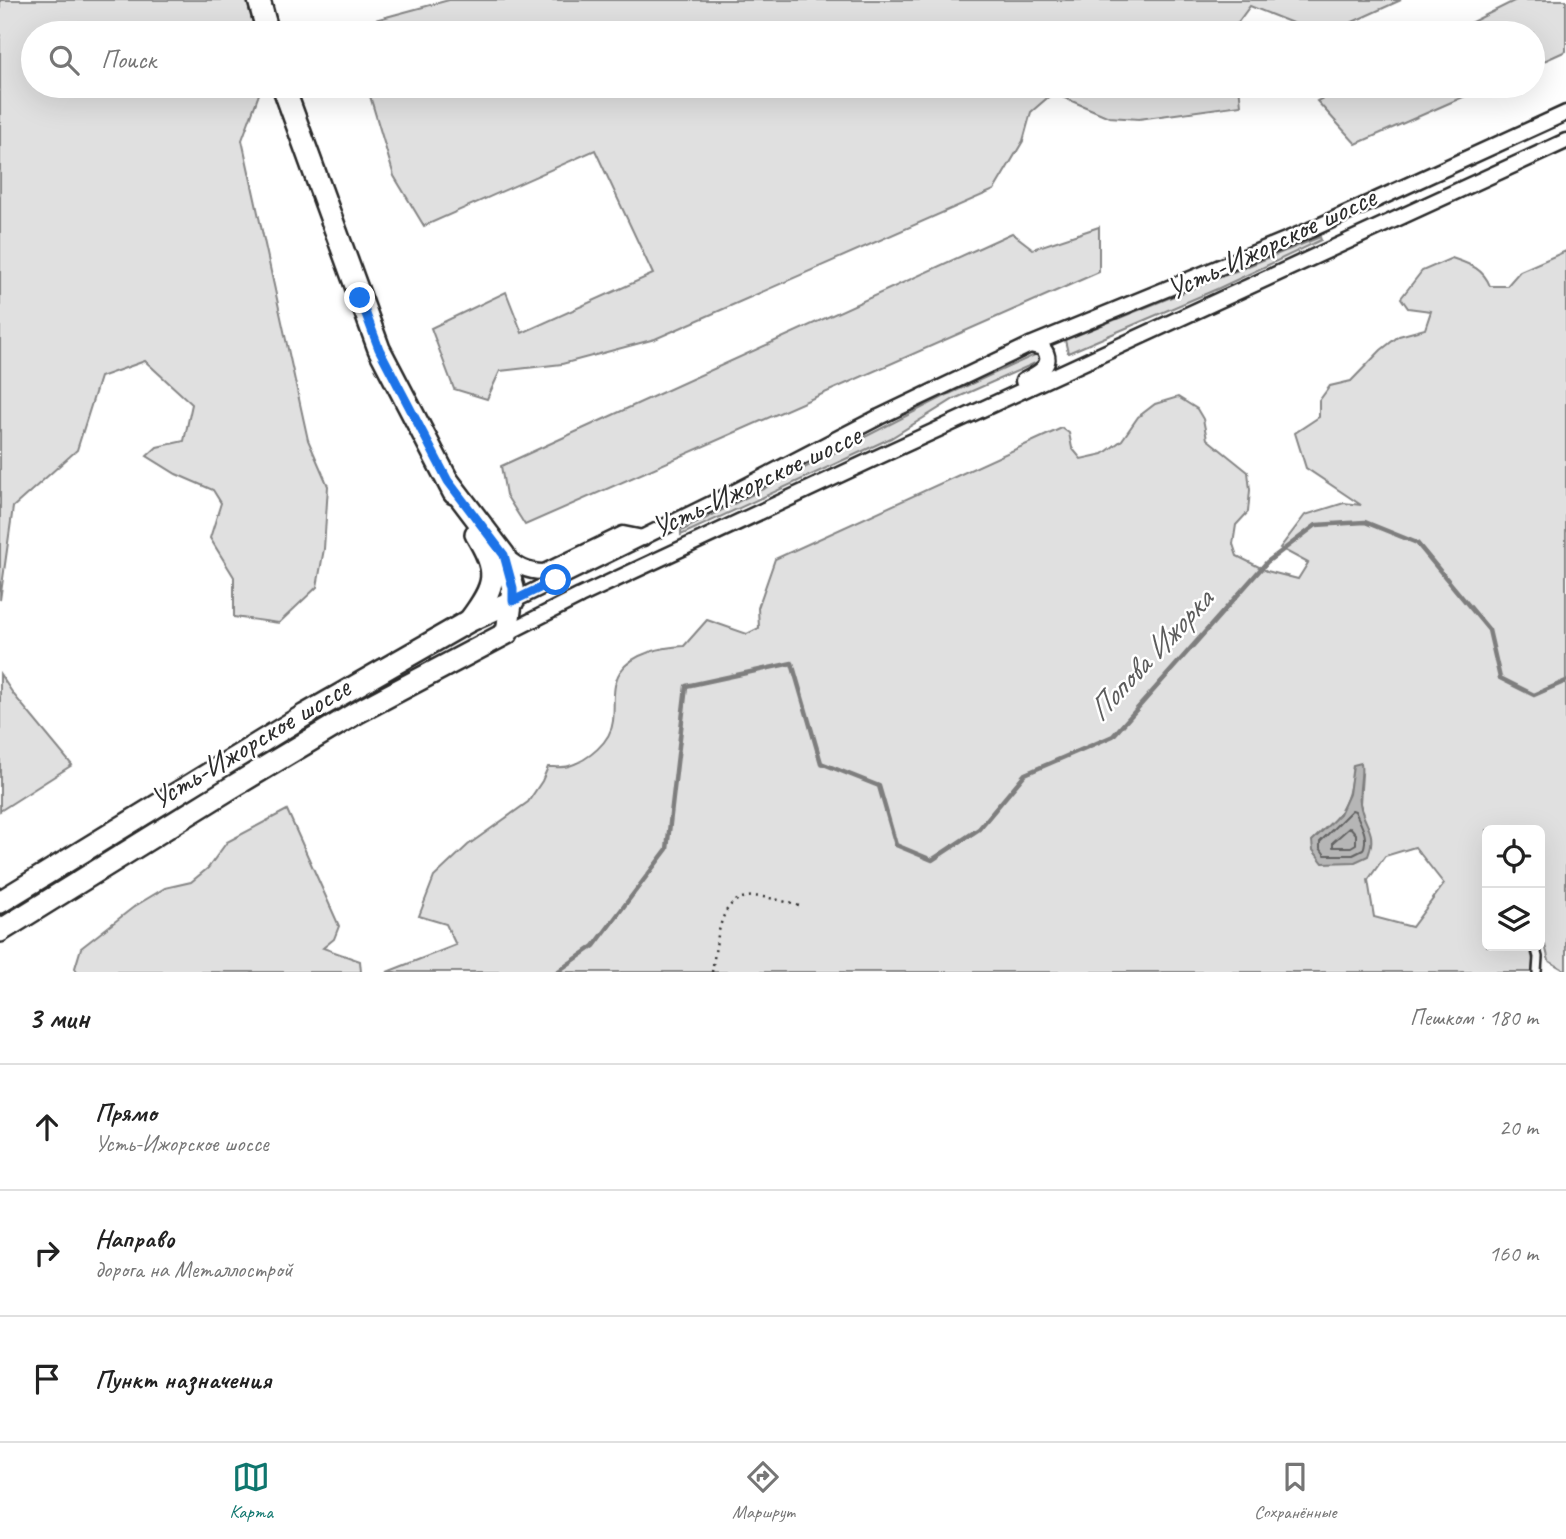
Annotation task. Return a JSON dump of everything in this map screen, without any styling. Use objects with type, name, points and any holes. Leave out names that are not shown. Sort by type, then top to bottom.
[{"type":"street","points":[[259,0],[265,21]]},
{"type":"street","points":[[287,98],[379,349],[493,568],[493,582],[489,593],[470,621]]},
{"type":"street","name":"Усть-Ижорское шоссе","points":[[0,902],[214,769],[470,621],[643,538],[879,417],[1030,345],[1310,230],[1566,113]]},
{"type":"street","name":"Усть-Ижорское шоссе","points":[[0,931],[356,713],[580,596],[1566,141]]},
{"type":"street","points":[[992,405],[1004,390],[1037,374],[1048,362],[1043,348],[1030,345]]},
{"type":"street","points":[[448,481],[504,555],[513,588],[507,633]]},
{"type":"street","name":"Усть-Ижорское шоссе","points":[[504,555],[520,568],[531,572],[544,572],[623,534],[643,538]]},
{"type":"lane","points":[[1536,951],[1537,972]]},
{"type":"path","points":[[712,972],[717,933],[729,906],[741,899],[759,895],[799,906]]},
{"type":"shaded area","points":[[0,0],[247,0],[253,21],[21,21],[21,98],[258,98],[242,140],[308,440],[328,486],[324,549],[317,587],[279,623],[234,617],[234,577],[210,538],[221,503],[213,490],[176,474],[147,456],[157,447],[184,441],[192,404],[145,361],[100,377],[77,450],[13,507],[0,600]]},
{"type":"shaded area","points":[[449,0],[1401,0],[1355,21],[1288,21],[1250,6],[1239,21],[371,21]]},
{"type":"shaded area","points":[[1516,0],[1566,0],[1566,51],[1545,61],[1545,21],[1474,21]]},
{"type":"shaded area","points":[[371,98],[1047,98],[1031,112],[1023,141],[994,190],[655,339],[562,364],[500,371],[487,399],[454,389],[431,328],[506,292],[522,333],[653,274],[595,150],[424,226],[394,176]]},
{"type":"shaded area","points":[[1065,98],[1240,98],[1241,105],[1139,119],[1109,117]]},
{"type":"shaded area","points":[[1323,98],[1461,98],[1356,144],[1317,101]]},
{"type":"shaded area","points":[[1099,227],[1099,272],[525,525],[506,495],[501,466],[1012,233],[1033,249]]},
{"type":"shaded area","points":[[1320,237],[1321,240],[1217,289],[1068,353],[1065,340]]},
{"type":"shaded area","points":[[1566,251],[1566,971],[1549,961],[1545,945],[1545,825],[1482,825],[1482,951],[1531,951],[1532,972],[387,972],[456,945],[446,924],[419,916],[434,877],[468,845],[528,802],[548,767],[564,767],[576,763],[591,755],[603,743],[613,721],[615,683],[625,665],[649,652],[684,646],[707,620],[747,634],[759,628],[758,608],[775,559],[1062,428],[1069,433],[1072,448],[1081,459],[1103,454],[1122,440],[1138,417],[1155,404],[1178,397],[1197,409],[1203,419],[1207,439],[1248,472],[1248,512],[1236,525],[1233,544],[1237,556],[1267,571],[1298,579],[1308,563],[1280,548],[1305,515],[1344,503],[1361,505],[1306,468],[1295,433],[1319,417],[1319,401],[1330,386],[1351,381],[1399,336],[1425,329],[1431,311],[1408,308],[1401,298],[1422,271],[1452,258],[1479,271],[1490,286],[1507,286],[1520,271]],"holes":[[[1362,774],[1360,804],[1364,814],[1330,824],[1345,804],[1351,780]],[[1415,847],[1444,884],[1412,927],[1374,917],[1368,880],[1385,856]]]},
{"type":"shaded area","points":[[1050,348],[1054,349],[1051,356],[954,399],[891,438],[681,535],[681,531],[949,394]]},
{"type":"shaded area","points":[[0,674],[72,765],[0,811]]},
{"type":"shaded area","points":[[287,810],[339,926],[334,939],[323,948],[360,961],[361,972],[77,972],[75,968],[81,948],[135,906],[165,888],[191,882],[208,868],[227,842]]},
{"type":"water","points":[[1361,763],[1360,803],[1371,834],[1368,856],[1355,862],[1323,863],[1313,850],[1312,841],[1340,814],[1349,794],[1353,765]]},
{"type":"waterway","name":"Попова Ижорка","points":[[557,972],[594,946],[667,849],[686,686],[792,663],[821,763],[879,786],[896,845],[932,860],[979,829],[1025,774],[1113,736],[1267,562],[1316,525],[1365,522],[1417,543],[1489,630],[1500,678],[1534,695],[1566,681]]},
{"type":"route","points":[[360,298],[379,349],[399,391],[448,481],[504,555],[513,588],[513,601],[556,580]]}]
